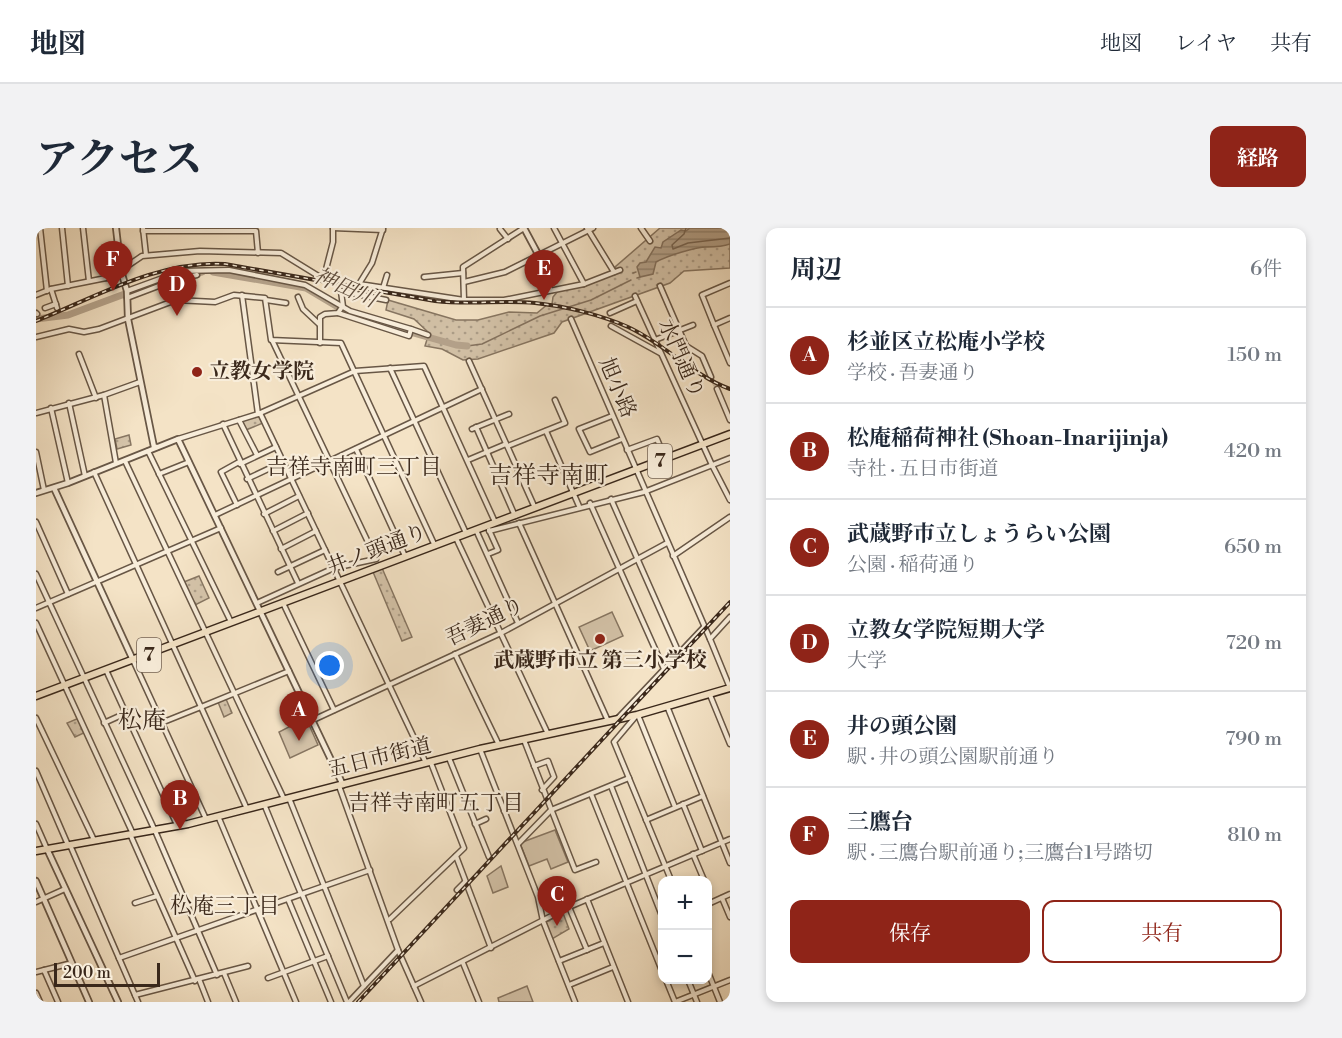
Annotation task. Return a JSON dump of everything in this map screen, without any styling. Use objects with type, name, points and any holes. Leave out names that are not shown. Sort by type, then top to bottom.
[{"type":"main road","name":"井ノ頭通り","points":[[36,696],[456,537],[487,529],[496,523],[730,434]]},
{"type":"main road","name":"五日市街道","points":[[36,851],[177,826],[480,749],[609,722],[730,688]]},
{"type":"street","points":[[40,228],[49,290],[57,306],[45,308]]},
{"type":"street","points":[[62,228],[68,286]]},
{"type":"street","points":[[83,228],[89,281]]},
{"type":"street","points":[[116,228],[121,271],[127,291],[128,319],[154,447],[157,447]]},
{"type":"street","points":[[36,295],[49,290],[107,278],[146,255],[200,251],[285,254],[320,277],[324,277],[333,242],[333,228],[383,229],[372,263],[359,284],[464,300],[515,297],[584,284],[620,270]]},
{"type":"street","points":[[464,300],[462,267],[524,228],[539,256],[550,290]]},
{"type":"street","points":[[554,228],[584,284]]},
{"type":"street","points":[[464,282],[505,272],[593,228]]},
{"type":"street","points":[[642,228],[650,241]]},
{"type":"street","points":[[146,255],[143,230],[191,229],[256,231],[258,253]]},
{"type":"street","points":[[500,229],[508,239]]},
{"type":"street","points":[[587,230],[614,272]]},
{"type":"street","points":[[107,278],[104,253],[118,251]]},
{"type":"street","points":[[127,291],[182,271],[229,270],[305,285],[343,308],[411,331],[428,334]]},
{"type":"street","points":[[424,277],[463,273]]},
{"type":"street","points":[[383,288],[387,274]]},
{"type":"street","points":[[127,298],[177,279],[197,275]]},
{"type":"street","points":[[730,283],[702,295],[728,352],[730,363]]},
{"type":"street","points":[[660,286],[686,346],[702,356],[711,377]]},
{"type":"street","points":[[343,308],[341,291],[386,300]]},
{"type":"street","points":[[36,337],[69,329],[88,332],[176,300],[215,302],[234,295],[242,295],[286,303]]},
{"type":"street","points":[[242,295],[259,414],[428,763],[464,848],[389,920]]},
{"type":"street","points":[[298,297],[303,309],[320,324]]},
{"type":"street","name":"水門通り","points":[[610,313],[636,299],[730,500]]},
{"type":"street","points":[[257,603],[334,568],[376,559],[271,340],[266,300]]},
{"type":"street","points":[[338,313],[343,308]]},
{"type":"street","points":[[320,343],[322,315],[338,313],[410,336],[411,331]]},
{"type":"street","points":[[714,325],[730,318]]},
{"type":"street","name":"旭小路","points":[[571,319],[730,688]]},
{"type":"street","points":[[656,340],[693,325]]},
{"type":"street","points":[[611,326],[661,354]]},
{"type":"street","points":[[271,340],[341,343],[435,546]]},
{"type":"street","points":[[79,354],[96,398]]},
{"type":"street","points":[[470,361],[535,508]]},
{"type":"street","points":[[36,493],[68,483],[178,439],[259,414],[355,371],[424,366],[496,523]]},
{"type":"street","points":[[390,368],[466,534]]},
{"type":"street","points":[[36,411],[96,398],[140,382]]},
{"type":"street","points":[[215,515],[482,389]]},
{"type":"street","points":[[717,389],[730,420]]},
{"type":"street","points":[[104,395],[117,463]]},
{"type":"street","points":[[468,460],[565,423],[555,400]]},
{"type":"street","points":[[69,403],[86,476]]},
{"type":"street","points":[[51,408],[68,483]]},
{"type":"street","points":[[509,414],[474,428],[488,452],[515,516]]},
{"type":"street","points":[[612,416],[579,429],[590,452],[622,439]]},
{"type":"street","points":[[239,420],[257,455]]},
{"type":"street","points":[[223,424],[239,463],[298,583]]},
{"type":"street","points":[[546,431],[579,507]]},
{"type":"street","points":[[178,439],[313,720],[341,785],[398,950],[421,1002]]},
{"type":"street","points":[[627,450],[657,439],[665,458]]},
{"type":"street","points":[[237,505],[221,471],[276,447]]},
{"type":"street","points":[[356,449],[406,556]]},
{"type":"street","points":[[148,451],[231,622]]},
{"type":"street","points":[[36,452],[44,490]]},
{"type":"street","points":[[488,554],[498,550],[487,529],[644,492],[730,458]]},
{"type":"street","points":[[124,460],[287,798],[364,986]]},
{"type":"street","points":[[159,474],[189,462]]},
{"type":"street","points":[[248,479],[283,462]]},
{"type":"street","points":[[93,472],[247,808]]},
{"type":"street","points":[[54,488],[206,819]]},
{"type":"street","points":[[264,514],[299,496]]},
{"type":"street","points":[[611,499],[679,653]]},
{"type":"street","points":[[590,503],[664,669]]},
{"type":"street","points":[[273,531],[308,513]]},
{"type":"street","points":[[673,556],[730,518]]},
{"type":"street","points":[[36,522],[68,594]]},
{"type":"street","points":[[519,523],[609,722]]},
{"type":"street","points":[[36,608],[221,528]]},
{"type":"street","points":[[476,530],[518,624]]},
{"type":"street","points":[[281,549],[316,531]]},
{"type":"street","points":[[456,537],[548,734]]},
{"type":"street","name":"吾妻通り","points":[[313,720],[501,633],[667,543]]},
{"type":"street","points":[[278,572],[325,550]]},
{"type":"street","points":[[36,574],[154,830],[217,975]]},
{"type":"street","points":[[284,603],[334,710]]},
{"type":"street","points":[[710,639],[730,617]]},
{"type":"street","points":[[36,622],[132,834],[175,938],[208,1002]]},
{"type":"street","points":[[616,720],[704,627]]},
{"type":"street","points":[[455,654],[500,745]]},
{"type":"street","points":[[106,670],[177,826]]},
{"type":"street","points":[[161,723],[290,671]]},
{"type":"street","points":[[710,694],[730,744]]},
{"type":"street","points":[[667,706],[730,863]]},
{"type":"street","points":[[104,723],[126,713]]},
{"type":"street","points":[[669,876],[614,742],[637,715],[675,807]]},
{"type":"street","points":[[36,718],[94,841]]},
{"type":"street","points":[[524,740],[575,870],[596,862]]},
{"type":"street","points":[[480,749],[538,897],[543,921],[575,1002]]},
{"type":"street","points":[[449,758],[489,857]]},
{"type":"street","points":[[534,766],[548,761],[554,777],[543,790]]},
{"type":"street","points":[[36,771],[138,1002]]},
{"type":"street","points":[[518,844],[550,810],[629,778]]},
{"type":"street","points":[[611,786],[658,904]]},
{"type":"street","points":[[591,794],[658,959]]},
{"type":"street","points":[[646,820],[703,796]]},
{"type":"street","points":[[504,811],[514,803],[513,797]]},
{"type":"street","points":[[264,804],[348,1002],[398,950]]},
{"type":"street","points":[[683,804],[702,851]]},
{"type":"street","points":[[218,816],[296,1002]]},
{"type":"street","points":[[475,824],[486,819]]},
{"type":"street","points":[[36,824],[118,1002]]},
{"type":"street","points":[[414,986],[586,899],[730,839]]},
{"type":"street","points":[[693,854],[702,876]]},
{"type":"street","points":[[456,856],[491,948]]},
{"type":"street","points":[[119,957],[370,870]]},
{"type":"street","points":[[36,881],[90,1002]]},
{"type":"street","points":[[458,890],[466,882]]},
{"type":"street","points":[[36,902],[65,890]]},
{"type":"street","points":[[712,902],[730,894]]},
{"type":"street","points":[[135,903],[157,896]]},
{"type":"street","points":[[722,897],[730,917]]},
{"type":"street","points":[[288,899],[331,1002]]},
{"type":"street","points":[[586,899],[628,1002]]},
{"type":"street","points":[[569,907],[588,950]]},
{"type":"street","points":[[559,961],[604,943]]},
{"type":"street","points":[[268,978],[328,956]]},
{"type":"street","points":[[36,972],[72,963]]},
{"type":"street","points":[[463,963],[479,1002]]},
{"type":"street","points":[[135,995],[248,966]]},
{"type":"street","points":[[569,985],[613,967]]},
{"type":"street","points":[[44,970],[58,1002]]},
{"type":"street","points":[[224,973],[236,1002]]},
{"type":"street","points":[[668,984],[675,1002],[730,980]]},
{"type":"street","points":[[712,982],[720,1002]]},
{"type":"street","points":[[690,984],[697,1002]]},
{"type":"street","points":[[36,993],[40,1002]]},
{"type":"shaded area","points":[[660,228],[730,228],[730,268],[684,271],[670,283],[562,322],[554,333],[478,359],[463,360],[442,349],[425,346],[429,333],[414,319],[386,310],[388,300],[456,320],[478,320],[509,312],[537,313],[548,304],[552,304],[553,297],[558,291],[584,286],[617,271],[615,267]]},
{"type":"shaded area","points":[[258,415],[263,423],[246,430],[241,421]]},
{"type":"shaded area","points":[[129,435],[131,445],[117,449],[115,439]]},
{"type":"shaded area","points":[[382,568],[412,637],[402,641],[373,572]]},
{"type":"shaded area","points":[[199,576],[209,598],[195,605],[184,582]]},
{"type":"shaded area","points":[[612,612],[623,636],[590,651],[579,627]]},
{"type":"shaded area","points":[[226,699],[232,713],[224,717],[218,702]]},
{"type":"shaded area","points":[[79,718],[86,732],[75,737],[67,723]]},
{"type":"shaded area","points":[[306,718],[318,745],[290,758],[279,732]]},
{"type":"shaded area","points":[[555,830],[568,862],[551,869],[547,859],[529,866],[520,843]]},
{"type":"shaded area","points":[[501,866],[508,887],[493,893],[487,876]]},
{"type":"shaded area","points":[[563,913],[569,929],[552,939],[546,922]]},
{"type":"shaded area","points":[[527,986],[533,1002],[499,1002],[498,998]]},
{"type":"water","points":[[690,228],[730,228],[730,244],[696,248],[667,257],[656,262],[653,274],[640,277],[637,267],[640,263],[646,262],[655,247],[661,248],[663,242],[681,230],[686,231]]},
{"type":"waterway","name":"神田川","points":[[36,319],[68,315],[157,282],[202,272]]},
{"type":"waterway","name":"神田川","points":[[213,272],[306,288],[353,316],[456,345],[467,346]]},
{"type":"waterway","name":"神田川","points":[[467,346],[482,344],[540,316],[591,300],[631,280]]},
{"type":"tunnel","points":[[711,377],[717,389]]},
{"type":"railway","points":[[36,321],[105,291],[152,274],[200,264],[225,264],[435,301],[535,303],[583,312],[628,327],[703,376],[730,389]]},
{"type":"railway","points":[[358,1002],[730,602]]},
{"type":"place","name":"三鷹台","points":[[113,291]]},
{"type":"place","name":"井の頭公園","points":[[544,300]]},
{"type":"place","name":"立教女学院短期大学","points":[[177,316]]},
{"type":"place","name":"立教女学院","points":[[197,372]]},
{"type":"place","name":"武蔵野市立 第三小学校","points":[[600,639]]},
{"type":"place","name":"杉並区立松庵小学校","points":[[299,741]]},
{"type":"place","name":"松庵稲荷神社 (Shoan-Inarijinja)","points":[[180,830]]},
{"type":"place","name":"武蔵野市立しょうらい公園","points":[[557,926]]},
{"type":"district","name":"吉祥寺南町三丁目","points":[[354,467]]},
{"type":"district","name":"吉祥寺南町","points":[[548,476]]},
{"type":"district","name":"松庵","points":[[142,721]]},
{"type":"district","name":"吉祥寺南町五丁目","points":[[436,803]]},
{"type":"district","name":"松庵三丁目","points":[[225,906]]}]
